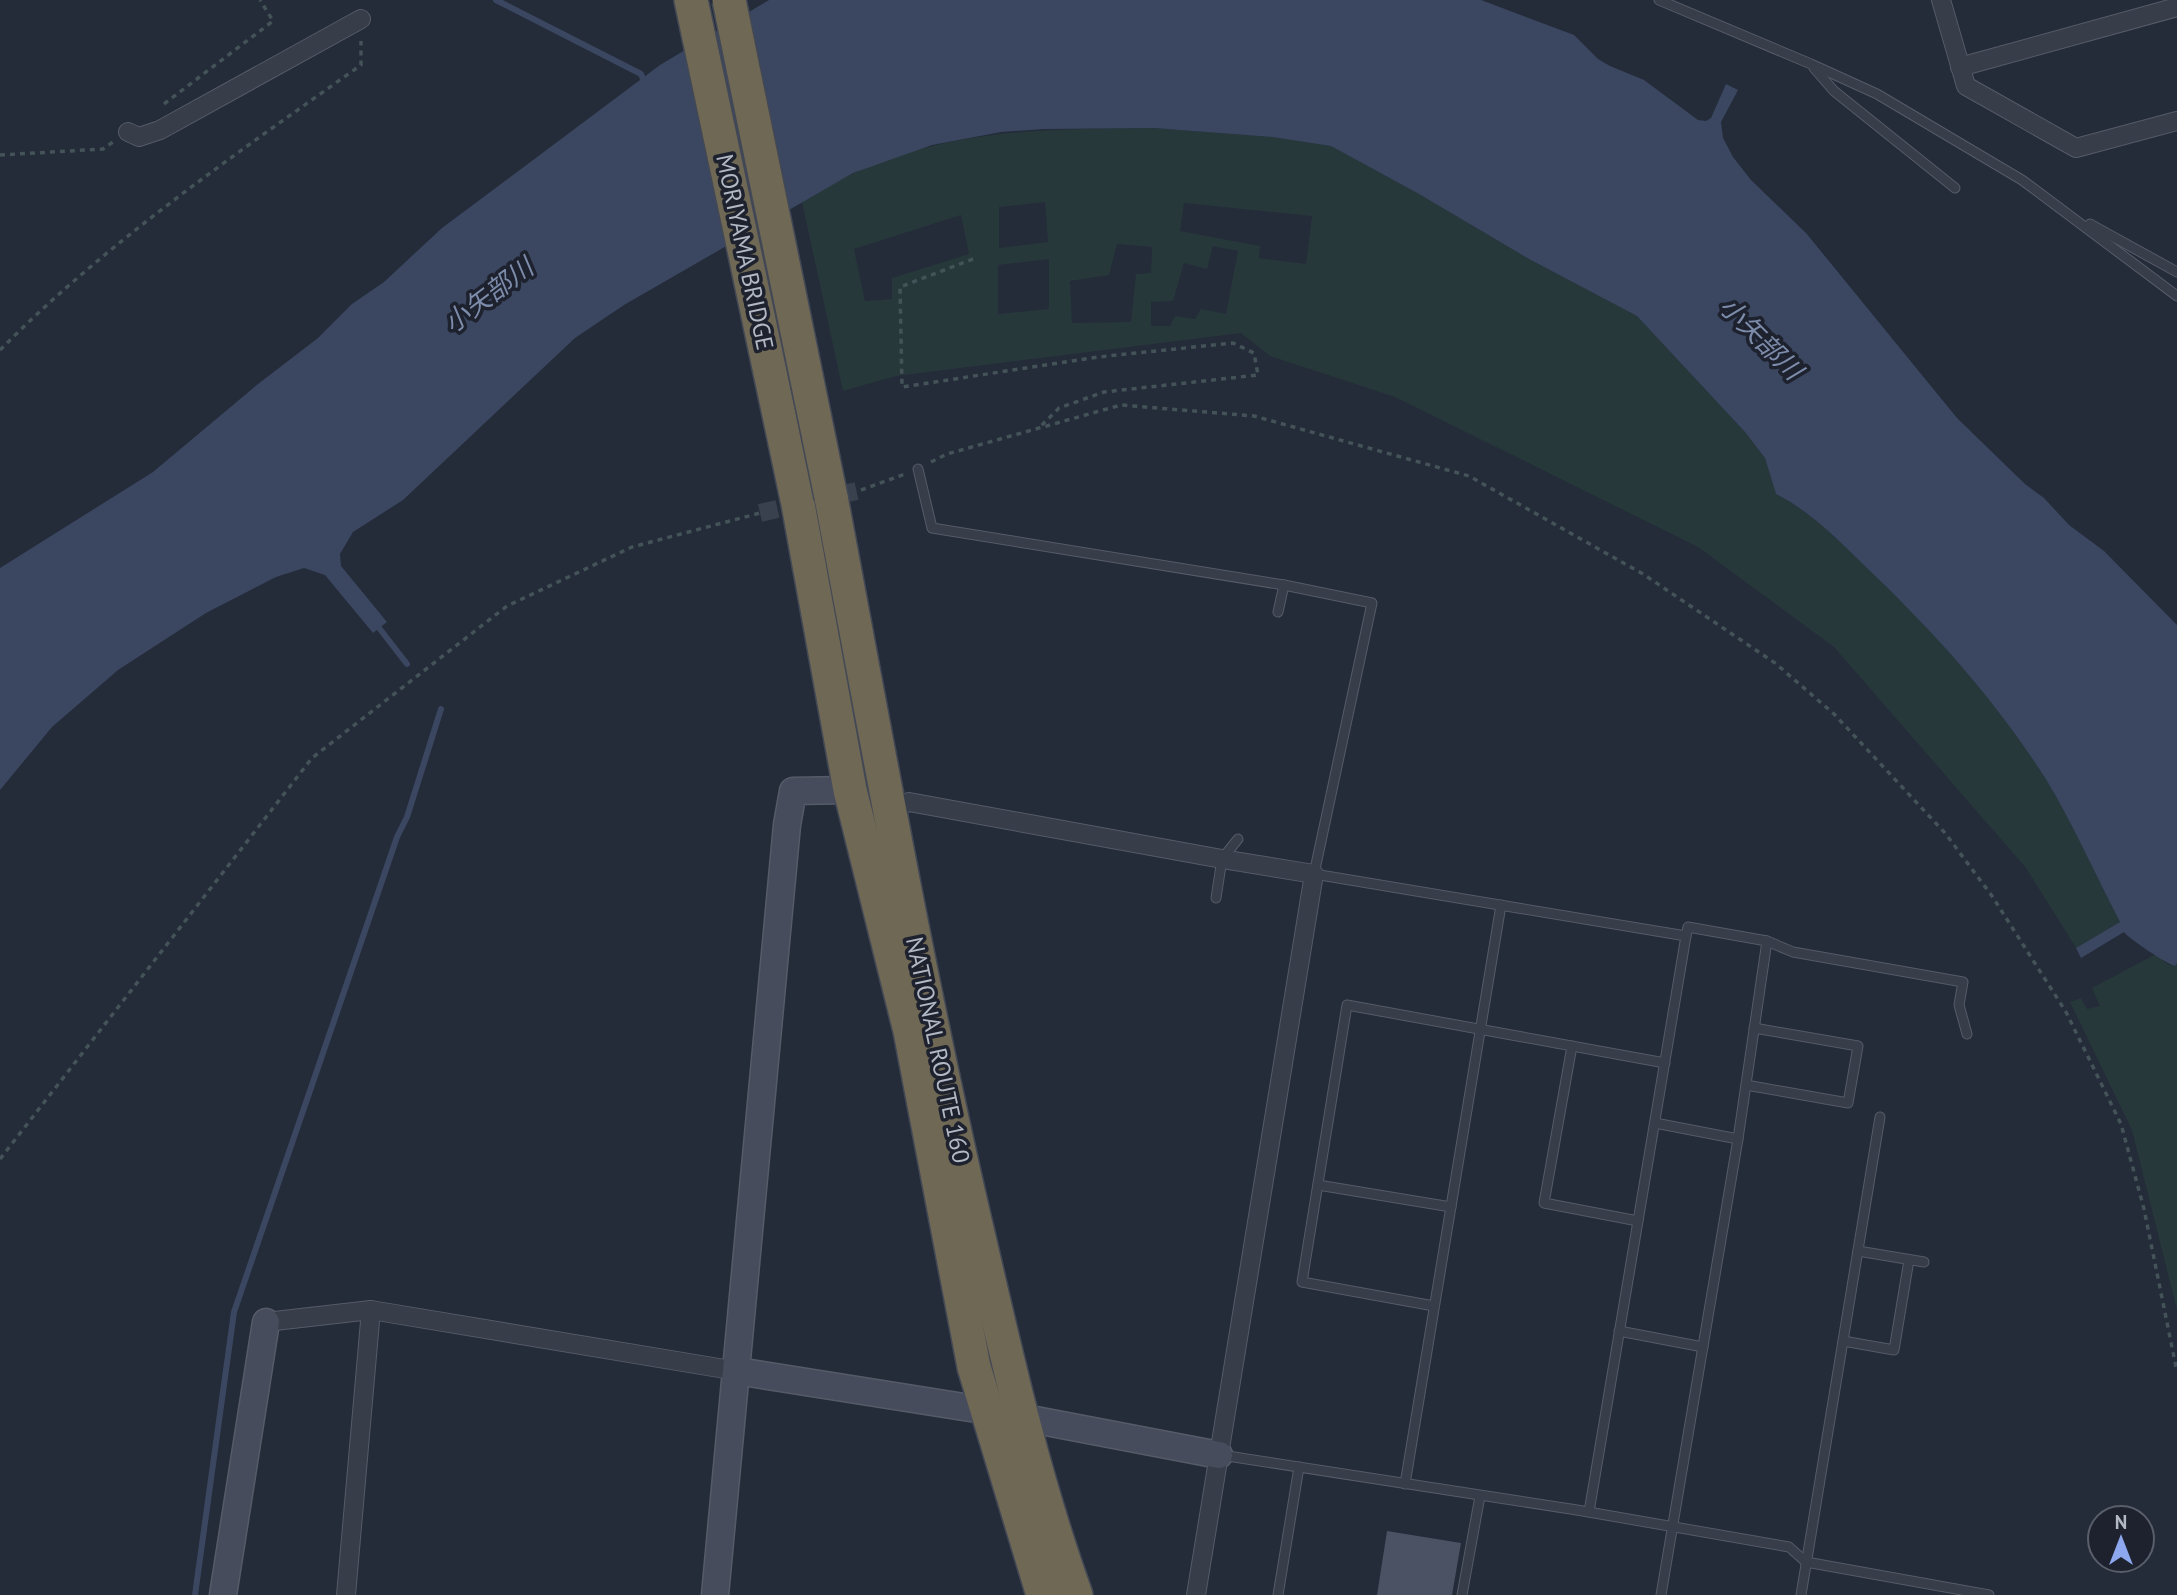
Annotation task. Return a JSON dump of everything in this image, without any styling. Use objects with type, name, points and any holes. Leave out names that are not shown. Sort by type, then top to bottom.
[{"type":"highway","name":"MORIYAMA BRIDGE","points":[[691,0],[798,504]]},
{"type":"highway","name":"MORIYAMA BRIDGE","points":[[729,0],[846,494]]},
{"type":"highway","name":"NATIONAL ROUTE 160","points":[[846,494],[889,810],[952,1125],[1034,1462],[1076,1595]]},
{"type":"highway","name":"NATIONAL ROUTE 160","points":[[798,504],[850,790],[910,1031],[972,1354],[1043,1595]]},
{"type":"street","points":[[1941,0],[1966,86],[2076,148],[2177,121]]},
{"type":"street","points":[[1961,67],[2177,7]]},
{"type":"street","points":[[128,132],[139,137],[160,131],[361,19]]},
{"type":"street","points":[[715,1595],[787,825],[793,791],[850,790]]},
{"type":"street","points":[[889,810],[909,802],[1314,874],[1196,1595]]},
{"type":"street","points":[[223,1595],[266,1322],[371,1310],[1177,1442],[1219,1455]]},
{"type":"street","points":[[346,1595],[371,1310]]},
{"type":"lane","points":[[1659,0],[1811,64],[1889,101],[2022,180],[2177,296]]},
{"type":"lane","points":[[1811,64],[1835,91],[1955,188]]},
{"type":"lane","points":[[2064,211],[2177,272]]},
{"type":"lane","points":[[918,469],[932,527],[1284,585],[1372,603],[1314,874],[1686,936]]},
{"type":"lane","points":[[1278,612],[1284,585]]},
{"type":"lane","points":[[1216,898],[1222,859],[1238,839]]},
{"type":"lane","points":[[1405,1484],[1501,905]]},
{"type":"lane","points":[[1589,1513],[1688,927],[1767,941],[1793,952],[1963,982],[1959,1005],[1967,1034]]},
{"type":"lane","points":[[1661,1595],[1738,1139],[1767,941]]},
{"type":"lane","points":[[1434,1306],[1302,1282],[1347,1005],[1665,1063]]},
{"type":"lane","points":[[1746,1085],[1848,1103],[1858,1046],[1754,1028]]},
{"type":"lane","points":[[1572,1046],[1544,1203],[1638,1221]]},
{"type":"lane","points":[[1801,1595],[1880,1117]]},
{"type":"lane","points":[[1655,1124],[1738,1139]]},
{"type":"lane","points":[[1318,1185],[1451,1207]]},
{"type":"lane","points":[[1858,1251],[1924,1262]]},
{"type":"lane","points":[[1843,1341],[1894,1350],[1909,1260]]},
{"type":"lane","points":[[1619,1331],[1703,1347]]},
{"type":"lane","points":[[1219,1455],[1589,1513],[1789,1548],[1806,1562],[1989,1595]]},
{"type":"lane","points":[[1278,1595],[1299,1467]]},
{"type":"lane","points":[[1462,1595],[1480,1496]]},
{"type":"path","points":[[159,108],[273,21],[260,0]]},
{"type":"path","points":[[0,351],[40,310],[183,192],[361,65],[361,19]]},
{"type":"path","points":[[0,155],[103,149],[128,132]]},
{"type":"path","points":[[973,259],[900,287],[902,387],[1098,357],[1233,342],[1254,353],[1258,375],[1104,392],[1059,408],[1038,428]]},
{"type":"path","points":[[846,494],[918,469],[947,454],[1121,405],[1254,416],[1469,475],[1643,574],[1775,663],[1834,714],[1945,834],[1992,896],[2066,1012],[2121,1124],[2144,1209],[2177,1372]]},
{"type":"path","points":[[0,1158],[312,758],[507,606],[632,547],[760,513]]},
{"type":"shaded area","points":[[1154,128],[1272,137],[1331,146],[1529,259],[1637,316],[1745,432],[1765,458],[1776,494],[1814,519],[1848,550],[1919,619],[1987,697],[2047,781],[2120,922],[2076,948],[2026,868],[1834,647],[1698,547],[1395,397],[1270,356],[1241,333],[896,376],[843,391],[802,202],[854,173],[928,147],[1001,134]],"holes":[[[1045,202],[1048,242],[999,248],[999,207]],[[1184,203],[1312,216],[1306,264],[1259,258],[1260,246],[1180,231]],[[961,215],[969,254],[892,278],[892,299],[865,301],[854,249]],[[1117,244],[1152,247],[1151,273],[1136,274],[1131,322],[1072,323],[1070,281],[1109,275]],[[1213,246],[1238,251],[1226,314],[1201,309],[1195,319],[1175,316],[1170,326],[1151,326],[1151,302],[1173,301],[1184,263],[1207,269]],[[1049,259],[1049,309],[998,314],[998,265]]]},
{"type":"shaded area","points":[[2156,954],[2167,964],[2175,966],[2177,963],[2177,1310],[2132,1130],[2070,1002],[2081,998],[2087,1009],[2100,1006],[2092,988]]},
{"type":"water","name":"小矢部川","points":[[769,0],[1481,0],[1574,35],[1598,59],[1644,80],[1698,120],[1706,121],[1711,118],[1726,84],[1738,90],[1721,122],[1723,138],[1733,157],[1751,180],[1806,233],[1957,418],[2025,484],[2044,498],[2069,525],[2104,551],[2177,625],[2175,966],[2148,951],[2124,932],[2081,958],[2076,948],[2120,922],[2066,816],[2028,752],[1965,670],[1919,619],[1826,529],[1776,494],[1765,458],[1745,432],[1637,316],[1529,259],[1331,146],[1272,137],[1154,128],[1001,132],[932,145],[853,173],[624,305],[575,338],[403,500],[353,532],[340,554],[341,566],[387,622],[373,633],[325,575],[304,568],[276,577],[206,613],[118,670],[52,727],[0,790],[0,568],[153,472],[258,384],[318,338],[352,304],[384,282],[442,228],[660,65]]},
{"type":"building","points":[[1387,1531],[1461,1543],[1452,1595],[1377,1595]]},
{"type":"waterway","points":[[496,0],[641,74],[645,84]]},
{"type":"waterway","points":[[376,624],[407,664]]},
{"type":"waterway","points":[[195,1595],[234,1312],[397,837],[407,817],[441,709]]},
{"type":"tunnel","points":[[760,513],[861,490]]}]
